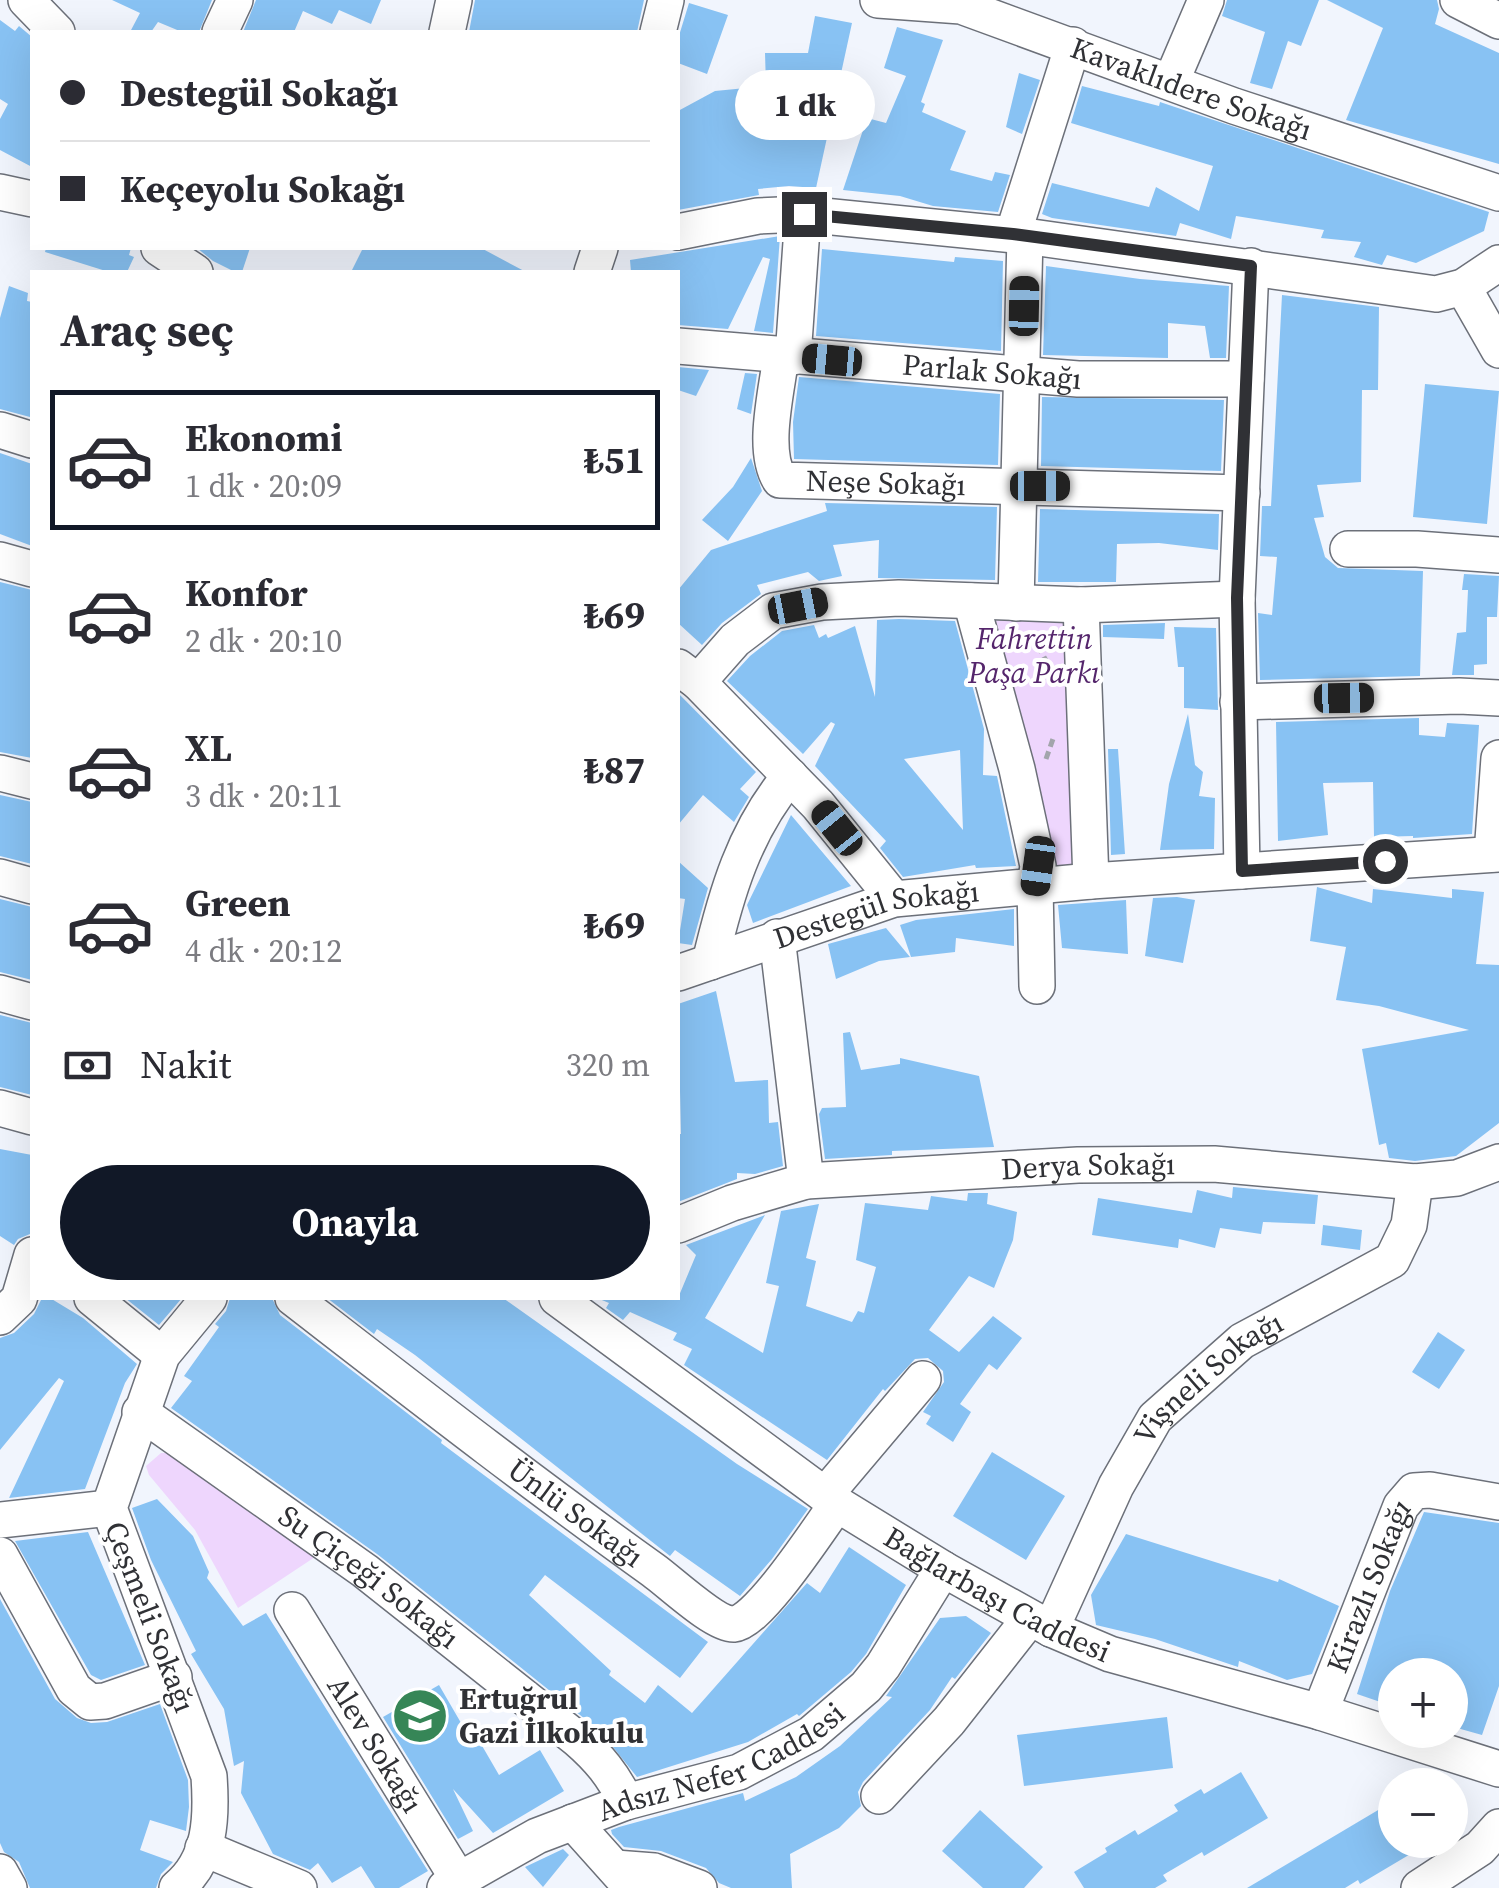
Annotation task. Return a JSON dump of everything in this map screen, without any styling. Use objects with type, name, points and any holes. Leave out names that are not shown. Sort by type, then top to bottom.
[{"type":"street","points":[[26,0],[55,30]]},
{"type":"street","points":[[221,30],[236,0]]},
{"type":"street","points":[[447,30],[454,0]]},
{"type":"street","points":[[658,30],[666,0]]},
{"type":"street","name":"Kavaklıdere Sokağı","points":[[878,0],[962,3],[1234,106],[1499,193]]},
{"type":"street","points":[[1171,82],[1206,0]]},
{"type":"street","points":[[1458,0],[1499,21]]},
{"type":"street","points":[[1037,986],[1038,866],[1018,769],[996,602],[1017,486],[1023,376],[1019,235],[1072,45]]},
{"type":"street","points":[[0,192],[30,198]]},
{"type":"street","points":[[787,357],[804,214]]},
{"type":"street","points":[[680,232],[758,216],[804,214],[1019,235],[1436,294],[1463,287],[1499,263]]},
{"type":"street","points":[[162,250],[192,270]]},
{"type":"street","points":[[1242,871],[1237,598],[1251,266]]},
{"type":"street","points":[[1463,287],[1499,350]]},
{"type":"street","name":"Parlak Sokağı","points":[[680,346],[1023,376],[1246,379]]},
{"type":"street","name":"Neşe Sokağı","points":[[787,357],[770,452],[780,480],[1242,493]]},
{"type":"street","points":[[0,430],[30,439]]},
{"type":"street","points":[[1348,549],[1499,555]]},
{"type":"street","points":[[0,560],[30,568]]},
{"type":"street","points":[[894,899],[818,805],[688,675],[773,611],[822,602],[880,599],[1081,605],[1237,598]]},
{"type":"street","points":[[1081,605],[1091,881]]},
{"type":"street","points":[[1238,702],[1499,698]]},
{"type":"street","points":[[1496,854],[1499,758]]},
{"type":"street","points":[[0,774],[30,781]]},
{"type":"street","points":[[694,968],[742,850],[772,798],[790,776]]},
{"type":"street","name":"Destegül Sokağı","points":[[694,968],[894,899],[1091,881],[1496,854]]},
{"type":"street","points":[[0,877],[30,885]]},
{"type":"street","points":[[778,937],[806,1181]]},
{"type":"street","points":[[0,994],[30,1002]]},
{"type":"street","points":[[0,1108],[30,1116]]},
{"type":"street","name":"Derya Sokağı","points":[[680,1224],[732,1203],[806,1181],[1078,1165],[1214,1164],[1415,1182],[1457,1178],[1499,1162]]},
{"type":"street","name":"Vişneli Sokağı","points":[[879,1796],[1040,1623],[1156,1418],[1242,1341],[1392,1260],[1409,1225],[1415,1182]]},
{"type":"street","points":[[0,1317],[19,1299],[30,1261]]},
{"type":"street","points":[[94,1300],[162,1354]]},
{"type":"street","name":"Çeşmeli Sokağı","points":[[177,1888],[194,1874],[204,1848],[212,1814],[209,1776],[109,1508],[162,1354],[207,1300]]},
{"type":"street","name":"Ünlü Sokağı","points":[[297,1300],[523,1478],[730,1625],[746,1621],[764,1603],[831,1500]]},
{"type":"street","name":"Bağlarbaşı Caddesi","points":[[560,1300],[831,1500],[1040,1623],[1110,1654],[1497,1761]]},
{"type":"street","points":[[831,1500],[923,1379]]},
{"type":"street","name":"Su Çiçeği Sokağı","points":[[140,1412],[365,1571],[577,1739],[615,1778],[626,1802]]},
{"type":"street","name":"Kirazlı Sokağı","points":[[1320,1712],[1401,1506],[1414,1491],[1430,1490],[1499,1502]]},
{"type":"street","points":[[0,1520],[109,1508]]},
{"type":"street","points":[[0,1555],[74,1689],[90,1702],[105,1701],[174,1676]]},
{"type":"street","name":"Adsız Nefer Caddesi","points":[[451,1884],[537,1836],[626,1802],[739,1772],[811,1734],[866,1687],[883,1666],[944,1569]]},
{"type":"street","name":"Alev Sokağı","points":[[292,1610],[451,1884]]},
{"type":"street","points":[[572,1822],[623,1878],[654,1871],[700,1888]]},
{"type":"street","points":[[1420,1888],[1480,1848],[1499,1827]]},
{"type":"street","points":[[204,1848],[299,1888]]},
{"type":"street","points":[[0,1872],[9,1888]]},
{"type":"path","points":[[996,602],[1037,641],[1054,679]]},
{"type":"path","points":[[1043,766],[1056,726]]},
{"type":"green space","name":"Fahrettin Paşa Parkı","points":[[986,612],[1069,615],[1085,877],[1040,861]]},
{"type":"green space","points":[[161,1453],[173,1453],[327,1549],[238,1608],[195,1530],[149,1475],[146,1466]]},
{"type":"building","points":[[112,0],[212,0],[200,30],[177,30],[158,22],[152,30],[131,30],[140,13]]},
{"type":"building","points":[[256,0],[381,0],[371,24],[339,10],[332,24],[303,11],[295,30],[244,30]]},
{"type":"building","points":[[475,0],[644,0],[637,30],[469,30]]},
{"type":"building","points":[[1227,0],[1319,0],[1301,46],[1288,41],[1272,89],[1250,83],[1265,32],[1222,16]]},
{"type":"building","points":[[1327,0],[1437,0],[1435,24],[1499,53],[1499,164],[1346,120],[1383,28]]},
{"type":"building","points":[[689,3],[728,15],[707,74],[680,64],[680,32]]},
{"type":"building","points":[[815,16],[852,23],[816,188],[758,189],[759,195],[680,210],[680,110],[715,91],[766,86],[765,53],[808,53]]},
{"type":"building","points":[[0,20],[15,31],[19,26],[30,35],[30,166],[0,150],[0,119],[8,104],[0,99]]},
{"type":"building","points":[[897,27],[943,40],[921,102],[925,104],[922,112],[966,131],[950,170],[992,181],[995,172],[1010,175],[998,212],[933,206],[900,196],[843,190],[867,118],[886,123],[906,76],[884,68]]},
{"type":"building","points":[[1019,73],[1040,80],[1022,134],[1006,127]]},
{"type":"building","points":[[1082,86],[1159,106],[1160,102],[1489,212],[1484,231],[1416,263],[1387,255],[1382,265],[1354,257],[1361,242],[1321,238],[1324,230],[1236,216],[1231,239],[1180,223],[1176,236],[1052,218],[1042,214],[1052,183],[1149,207],[1156,187],[1199,211],[1213,166],[1071,123]]},
{"type":"building","points":[[780,236],[773,333],[754,331],[770,259],[763,257],[728,329],[680,325],[680,270],[631,270],[630,260]]},
{"type":"building","points":[[822,249],[954,262],[955,257],[1003,261],[1001,351],[816,336]]},
{"type":"building","points":[[130,250],[129,255],[134,257],[128,270],[103,270],[45,252]]},
{"type":"building","points":[[199,250],[249,250],[243,270],[231,270]]},
{"type":"building","points":[[362,250],[485,250],[522,270],[352,270]]},
{"type":"building","points":[[1046,266],[1229,286],[1226,358],[1210,358],[1205,326],[1168,323],[1168,358],[1043,355]]},
{"type":"building","points":[[9,286],[28,293],[30,417],[0,409],[0,318]]},
{"type":"building","points":[[1282,295],[1379,307],[1378,390],[1362,390],[1361,482],[1317,485],[1324,517],[1314,518],[1325,557],[1338,568],[1423,571],[1420,676],[1260,680],[1258,613],[1272,615],[1277,557],[1260,556],[1262,506],[1271,506]]},
{"type":"building","points":[[680,367],[709,370],[696,396],[680,391]]},
{"type":"building","points":[[745,373],[757,374],[751,414],[737,409]]},
{"type":"building","points":[[799,377],[1000,394],[998,465],[794,459],[793,422]]},
{"type":"building","points":[[1425,384],[1499,391],[1487,524],[1413,517]]},
{"type":"building","points":[[1042,397],[1224,400],[1221,471],[1041,466]]},
{"type":"building","points":[[0,453],[30,463],[30,545],[0,534]]},
{"type":"building","points":[[751,458],[762,491],[728,541],[702,520],[733,487]]},
{"type":"building","points":[[825,503],[997,507],[995,580],[878,578],[879,540],[833,545],[842,576],[819,581],[808,572],[757,585],[761,594],[722,623],[702,645],[680,625],[680,588],[711,550],[827,511]]},
{"type":"building","points":[[1040,509],[1219,514],[1218,550],[1159,543],[1117,544],[1116,582],[1038,582]]},
{"type":"building","points":[[1464,574],[1499,576],[1497,617],[1487,617],[1487,664],[1474,665],[1474,675],[1452,675],[1457,633],[1466,632],[1468,590],[1462,590]]},
{"type":"building","points":[[0,582],[30,590],[30,758],[0,752]]},
{"type":"building","points":[[877,620],[955,621],[984,729],[983,775],[997,776],[1016,866],[975,865],[903,877],[880,848],[886,841],[815,766],[835,724],[831,722],[803,754],[727,681],[750,656],[782,631],[814,625],[819,638],[826,634],[828,638],[855,626],[875,697]],"holes":[[[960,750],[963,830],[904,759]]]},
{"type":"building","points":[[1165,623],[1164,639],[1103,637],[1103,625]]},
{"type":"building","points":[[1174,627],[1216,628],[1218,710],[1184,708],[1184,667],[1178,667]]},
{"type":"building","points":[[680,695],[756,772],[740,789],[749,797],[734,822],[703,795],[680,823]]},
{"type":"building","points":[[1188,714],[1195,765],[1203,772],[1199,796],[1215,798],[1214,849],[1160,850],[1169,784]]},
{"type":"building","points":[[1419,718],[1419,735],[1445,737],[1447,723],[1479,725],[1472,834],[1374,837],[1373,782],[1323,783],[1328,835],[1278,841],[1276,722]]},
{"type":"building","points":[[1108,749],[1118,749],[1125,854],[1111,855]]},
{"type":"building","points":[[0,795],[30,802],[30,864],[0,856]]},
{"type":"building","points":[[791,815],[851,886],[753,923],[747,905]]},
{"type":"building","points":[[680,863],[708,888],[692,945],[680,943],[685,899],[680,898]]},
{"type":"building","points":[[1317,887],[1372,903],[1373,889],[1452,898],[1452,889],[1484,892],[1476,964],[1499,965],[1499,1123],[1456,1156],[1415,1161],[1389,1158],[1386,1143],[1379,1145],[1362,1049],[1469,1030],[1379,1006],[1336,1000],[1346,947],[1310,941]]},
{"type":"building","points":[[1153,898],[1195,900],[1183,963],[1145,956]]},
{"type":"building","points":[[0,899],[30,906],[30,980],[0,972]]},
{"type":"building","points":[[1126,900],[1128,954],[1062,948],[1058,905]]},
{"type":"building","points":[[1014,909],[1014,946],[956,938],[955,952],[911,957],[900,925],[916,920]]},
{"type":"building","points":[[886,928],[910,957],[879,961],[836,979],[828,944]]},
{"type":"building","points":[[716,991],[735,1082],[768,1080],[769,1123],[778,1122],[783,1166],[755,1174],[737,1173],[737,1179],[680,1201],[681,1134],[680,1003]]},
{"type":"building","points":[[0,1015],[30,1022],[30,1094],[0,1087]]},
{"type":"building","points":[[850,1032],[861,1070],[900,1064],[900,1058],[979,1076],[994,1147],[892,1151],[892,1155],[825,1159],[819,1114],[822,1108],[846,1107],[843,1033]]},
{"type":"building","points":[[0,1149],[30,1155],[30,1234],[14,1245],[0,1236]]},
{"type":"building","points":[[1233,1187],[1318,1195],[1315,1224],[1263,1222],[1261,1234],[1220,1228],[1215,1248],[1179,1239],[1178,1248],[1092,1235],[1098,1198],[1192,1213],[1197,1190],[1232,1198]]},
{"type":"building","points":[[968,1193],[988,1193],[987,1204],[1017,1212],[1013,1240],[994,1288],[969,1276],[929,1330],[959,1352],[993,1316],[1022,1338],[997,1370],[989,1364],[960,1404],[971,1412],[953,1442],[926,1424],[931,1416],[923,1412],[944,1382],[943,1371],[928,1358],[915,1359],[883,1389],[827,1460],[684,1365],[692,1349],[673,1340],[677,1333],[630,1312],[623,1320],[602,1300],[680,1300],[696,1255],[686,1245],[765,1215],[705,1318],[763,1353],[779,1286],[766,1283],[781,1211],[819,1204],[806,1258],[816,1261],[806,1306],[852,1322],[858,1311],[864,1313],[876,1267],[856,1260],[865,1203],[928,1210],[931,1196],[967,1201]]},
{"type":"building","points":[[1323,1225],[1362,1230],[1360,1250],[1321,1245]]},
{"type":"building","points":[[41,1300],[53,1300],[83,1318],[137,1364],[125,1383],[85,1489],[9,1498],[64,1381],[59,1378],[0,1450],[0,1338],[14,1333],[34,1314]]},
{"type":"building","points":[[128,1300],[180,1300],[159,1325]]},
{"type":"building","points":[[229,1300],[273,1300],[280,1315],[441,1443],[708,1642],[680,1678],[545,1575],[529,1595],[611,1671],[609,1675],[645,1703],[658,1685],[692,1713],[807,1583],[820,1593],[849,1547],[906,1585],[866,1654],[851,1672],[799,1716],[748,1742],[637,1777],[600,1731],[489,1642],[377,1554],[171,1408],[192,1381],[184,1376]]},
{"type":"building","points":[[330,1300],[506,1300],[737,1464],[808,1509],[740,1596],[675,1550],[670,1556],[415,1355],[377,1329],[374,1334]]},
{"type":"building","points":[[1438,1332],[1465,1350],[1439,1389],[1412,1372]]},
{"type":"building","points":[[992,1452],[1065,1496],[1026,1560],[953,1516]]},
{"type":"building","points":[[157,1499],[193,1536],[209,1572],[207,1578],[243,1626],[266,1613],[428,1871],[399,1888],[375,1888],[361,1866],[332,1883],[318,1863],[310,1870],[273,1854],[241,1793],[244,1761],[234,1766],[224,1709],[191,1654],[196,1651],[151,1560],[132,1508]]},
{"type":"building","points":[[1424,1512],[1499,1523],[1499,1686],[1482,1735],[1468,1731],[1468,1658],[1378,1658],[1378,1701],[1357,1694],[1390,1591]]},
{"type":"building","points":[[88,1532],[145,1665],[101,1680],[91,1675],[15,1541]]},
{"type":"building","points":[[1126,1534],[1278,1582],[1279,1579],[1339,1606],[1312,1674],[1287,1680],[1239,1661],[1238,1667],[1155,1639],[1096,1625],[1091,1595]]},
{"type":"building","points":[[0,1599],[55,1699],[77,1718],[91,1723],[107,1722],[160,1704],[188,1780],[189,1807],[186,1831],[150,1820],[140,1850],[173,1862],[161,1874],[156,1888],[30,1888],[19,1862],[4,1852],[0,1843]]},
{"type":"building","points":[[966,1616],[991,1633],[955,1679],[952,1677],[930,1710],[863,1782],[858,1792],[861,1806],[839,1828],[790,1854],[792,1888],[731,1888],[719,1883],[706,1868],[661,1851],[624,1847],[612,1834],[611,1830],[619,1827],[743,1793],[745,1801],[796,1777],[840,1746],[892,1697],[886,1696],[940,1618]]},
{"type":"building","points":[[439,1685],[475,1747],[481,1744],[499,1775],[540,1750],[564,1791],[493,1833],[453,1789],[473,1831],[458,1839],[383,1717]]},
{"type":"building","points":[[1167,1717],[1173,1768],[1024,1786],[1017,1735]]},
{"type":"building","points":[[1241,1772],[1268,1818],[1163,1875],[1167,1881],[1155,1888],[1084,1888],[1074,1872],[1107,1852],[1105,1848],[1135,1830],[1138,1835],[1178,1811],[1174,1805],[1201,1789],[1204,1794]]},
{"type":"building","points":[[980,1810],[1043,1867],[1024,1888],[983,1888],[942,1851]]},
{"type":"building","points":[[1378,1810],[1378,1858],[1404,1858],[1360,1884],[1358,1880],[1345,1888],[1247,1888]]},
{"type":"building","points":[[563,1849],[569,1855],[543,1887],[525,1867]]},
{"type":"place","name":"Ertuğrul Gazi İlkokulu","points":[[420,1716]]},
{"type":"route","points":[[804,214],[1013,234],[1251,266],[1237,598],[1242,871],[1385,861]]}]
